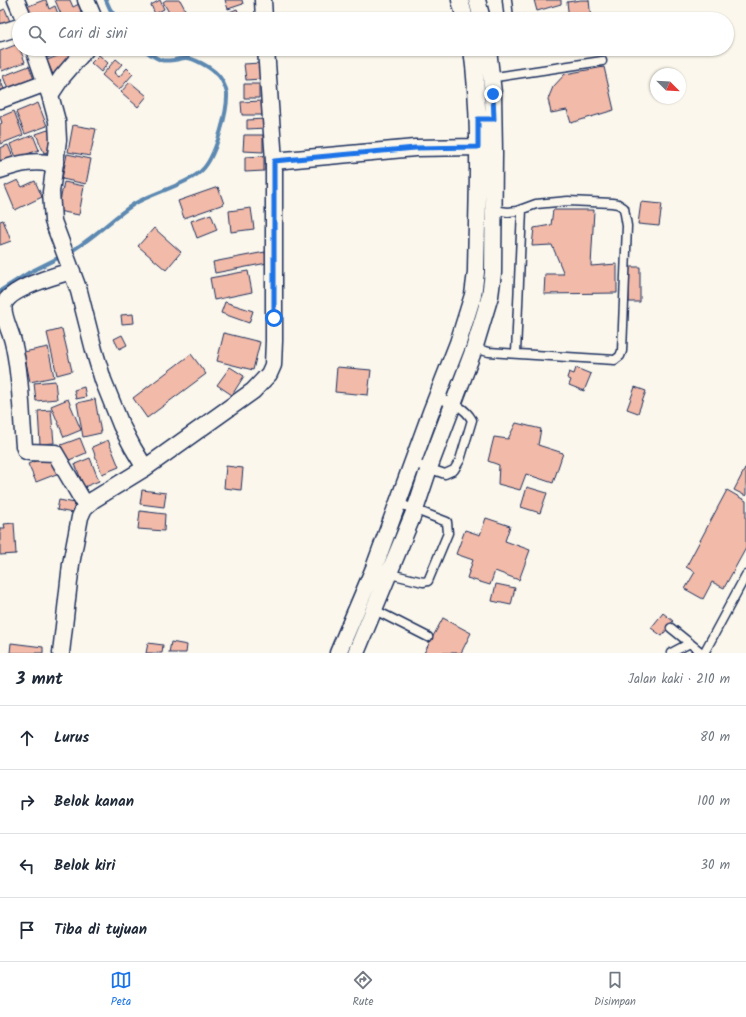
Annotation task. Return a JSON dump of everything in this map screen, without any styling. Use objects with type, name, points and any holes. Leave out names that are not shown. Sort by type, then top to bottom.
[{"type":"street","points":[[16,0],[21,12]]},
{"type":"street","points":[[86,0],[91,12]]},
{"type":"street","points":[[262,0],[263,12]]},
{"type":"street","points":[[460,0],[463,12]]},
{"type":"street","points":[[477,0],[480,12]]},
{"type":"street","points":[[0,33],[12,29]]},
{"type":"street","points":[[36,56],[57,121],[58,140],[51,192],[52,221],[79,291],[103,380],[121,425],[145,468]]},
{"type":"street","points":[[0,100],[48,89],[62,77],[80,56]]},
{"type":"street","points":[[61,653],[70,571],[81,513],[86,506],[93,500],[145,468],[253,390],[269,374],[273,365],[274,161],[266,56]]},
{"type":"street","points":[[475,56],[484,78]]},
{"type":"street","points":[[356,653],[415,510],[469,358],[474,349],[490,296],[493,273],[494,210],[484,78],[487,56]]},
{"type":"street","points":[[338,653],[374,568],[458,343],[473,295],[476,272],[478,147],[486,119]]},
{"type":"street","points":[[274,161],[415,148],[478,147]]},
{"type":"street","points":[[0,170],[27,162],[55,164]]},
{"type":"street","points":[[71,267],[29,285],[8,298],[4,304],[4,314],[13,343],[18,367],[24,446],[26,451],[55,453],[86,506]]},
{"type":"lane","points":[[507,0],[508,12]]},
{"type":"lane","points":[[484,78],[602,61]]},
{"type":"lane","points":[[458,343],[474,349],[489,352],[615,360],[620,356],[622,351],[627,226],[624,208],[618,204],[612,203],[568,201],[536,204],[508,212],[477,208]]},
{"type":"lane","points":[[516,353],[522,209]]},
{"type":"lane","points":[[413,463],[445,474],[454,470],[460,460],[472,420],[467,412],[453,404],[437,398]]},
{"type":"lane","points":[[374,568],[389,574],[423,582],[428,581],[446,540],[448,533],[447,522],[398,503]]},
{"type":"lane","points":[[671,628],[703,653],[746,575]]},
{"type":"lane","points":[[360,602],[428,638]]},
{"type":"lane","points":[[672,653],[690,643]]},
{"type":"building","points":[[46,0],[49,9],[55,6],[57,12],[28,12],[26,7]]},
{"type":"building","points":[[55,0],[70,0],[73,7],[79,4],[82,12],[60,12]]},
{"type":"building","points":[[160,0],[164,9],[159,12],[154,12],[151,5]]},
{"type":"building","points":[[166,0],[180,0],[185,9],[179,12],[169,12],[163,2]]},
{"type":"building","points":[[225,0],[242,0],[243,4],[228,9]]},
{"type":"building","points":[[534,0],[561,0],[561,4],[537,11]]},
{"type":"building","points":[[589,0],[590,12],[568,12],[567,2]]},
{"type":"building","points":[[5,9],[11,24],[0,28],[0,11]]},
{"type":"building","points":[[237,9],[238,12],[230,12]]},
{"type":"building","points":[[12,46],[12,56],[23,56],[25,62],[2,71],[0,66],[0,51]]},
{"type":"building","points":[[58,56],[69,56],[72,63],[54,77],[47,60]]},
{"type":"building","points":[[98,56],[100,56],[108,63],[101,72],[91,63]]},
{"type":"building","points":[[116,59],[122,64],[114,73],[119,77],[127,68],[133,74],[119,90],[102,75]]},
{"type":"building","points":[[260,63],[261,79],[246,80],[244,64]]},
{"type":"building","points":[[29,66],[35,82],[9,92],[3,76]]},
{"type":"building","points":[[604,67],[614,110],[571,123],[567,110],[551,113],[548,99],[553,87],[565,74]]},
{"type":"building","points":[[0,79],[6,94],[0,96]]},
{"type":"building","points":[[130,82],[147,96],[138,107],[121,92]]},
{"type":"building","points":[[244,84],[259,84],[259,98],[244,98]]},
{"type":"building","points":[[262,101],[263,115],[242,115],[241,102]]},
{"type":"building","points":[[38,103],[47,126],[25,134],[16,112]]},
{"type":"building","points":[[14,111],[23,135],[0,144],[0,124],[2,123],[0,117]]},
{"type":"building","points":[[265,119],[266,128],[247,129],[247,120]]},
{"type":"building","points":[[73,125],[96,129],[90,156],[68,152]]},
{"type":"building","points":[[48,130],[55,149],[44,153],[36,134]]},
{"type":"building","points":[[33,135],[39,150],[27,154],[29,158],[17,163],[10,144]]},
{"type":"building","points":[[244,135],[263,135],[263,152],[243,151]]},
{"type":"building","points":[[8,145],[15,162],[0,167],[0,148]]},
{"type":"building","points":[[67,154],[91,159],[86,184],[62,179]]},
{"type":"building","points":[[264,156],[264,171],[245,172],[245,157]]},
{"type":"building","points":[[18,180],[22,187],[35,181],[42,197],[15,210],[5,186]]},
{"type":"building","points":[[64,182],[84,186],[79,215],[58,211]]},
{"type":"building","points":[[218,187],[224,204],[184,218],[178,201]]},
{"type":"building","points":[[641,202],[662,204],[659,226],[638,224]]},
{"type":"building","points":[[251,208],[254,229],[231,232],[229,211]]},
{"type":"building","points":[[553,210],[594,210],[591,266],[617,264],[617,293],[544,294],[545,274],[564,274],[552,245],[532,246],[534,228],[551,225]]},
{"type":"building","points":[[211,214],[217,230],[197,238],[191,221]]},
{"type":"building","points":[[3,220],[11,241],[0,245],[0,221]]},
{"type":"building","points":[[154,228],[181,252],[166,270],[138,246]]},
{"type":"building","points":[[265,252],[267,263],[215,273],[213,262]]},
{"type":"building","points":[[629,267],[640,267],[640,302],[629,302]]},
{"type":"building","points":[[248,271],[252,292],[214,300],[210,278]]},
{"type":"building","points":[[225,302],[253,311],[249,323],[221,313]]},
{"type":"building","points":[[133,314],[134,323],[122,324],[121,315]]},
{"type":"building","points":[[62,329],[72,371],[57,375],[47,333]]},
{"type":"building","points":[[224,333],[260,342],[253,370],[217,361]]},
{"type":"building","points":[[122,335],[127,345],[119,349],[114,339]]},
{"type":"building","points":[[48,347],[54,377],[30,382],[24,352]]},
{"type":"building","points":[[191,354],[206,374],[147,418],[133,398]]},
{"type":"building","points":[[230,367],[244,376],[232,395],[217,385]]},
{"type":"building","points":[[337,367],[371,370],[368,395],[335,392]]},
{"type":"building","points":[[576,368],[591,374],[584,391],[569,385],[571,380],[567,378],[569,372],[574,374]]},
{"type":"building","points":[[55,381],[57,399],[36,401],[34,383]]},
{"type":"building","points":[[84,387],[86,397],[76,399],[74,390]]},
{"type":"building","points":[[635,387],[646,391],[638,413],[627,409]]},
{"type":"building","points":[[68,399],[81,430],[64,437],[51,406]]},
{"type":"building","points":[[95,399],[101,433],[83,437],[77,403]]},
{"type":"building","points":[[51,410],[54,443],[40,444],[38,411]]},
{"type":"building","points":[[516,423],[541,429],[538,445],[563,453],[553,483],[526,474],[520,490],[498,484],[499,465],[488,461],[494,437],[508,439]]},
{"type":"building","points":[[80,438],[86,453],[67,461],[61,445]]},
{"type":"building","points":[[108,440],[119,467],[102,474],[92,447]]},
{"type":"building","points":[[52,454],[59,473],[36,482],[28,464]]},
{"type":"building","points":[[90,458],[99,481],[84,487],[75,464]]},
{"type":"building","points":[[226,466],[243,468],[241,490],[224,488]]},
{"type":"building","points":[[746,467],[746,496],[734,490]]},
{"type":"building","points":[[527,487],[547,493],[540,513],[521,507]]},
{"type":"building","points":[[142,490],[166,493],[164,507],[140,504]]},
{"type":"building","points":[[727,490],[746,501],[746,548],[724,588],[712,582],[703,599],[685,589],[695,572],[686,567]]},
{"type":"building","points":[[59,500],[75,503],[73,513],[57,510]]},
{"type":"building","points":[[140,511],[165,514],[164,531],[138,529]]},
{"type":"building","points":[[486,518],[510,526],[505,541],[530,550],[519,580],[495,571],[490,585],[467,578],[473,560],[456,554],[465,530],[480,535]]},
{"type":"building","points":[[14,523],[16,554],[0,555],[0,528],[5,528],[4,524]]},
{"type":"building","points":[[496,584],[515,588],[511,605],[492,601]]},
{"type":"building","points":[[663,613],[673,621],[662,636],[651,628]]},
{"type":"building","points":[[443,618],[471,633],[461,653],[424,653]]},
{"type":"building","points":[[171,642],[187,645],[186,653],[169,653]]},
{"type":"building","points":[[11,643],[43,647],[43,653],[10,653]]},
{"type":"building","points":[[148,643],[163,645],[162,653],[146,653]]},
{"type":"waterway","points":[[106,0],[112,12]]},
{"type":"waterway","points":[[68,253],[77,248],[134,204],[191,178],[204,168],[213,153],[226,110],[227,101],[226,88],[219,75],[193,59],[185,58],[164,61],[153,56]]},
{"type":"waterway","points":[[0,291],[30,272],[62,256]]},
{"type":"route","points":[[274,318],[274,161],[415,148],[478,147],[478,119],[494,119],[493,94]]}]
